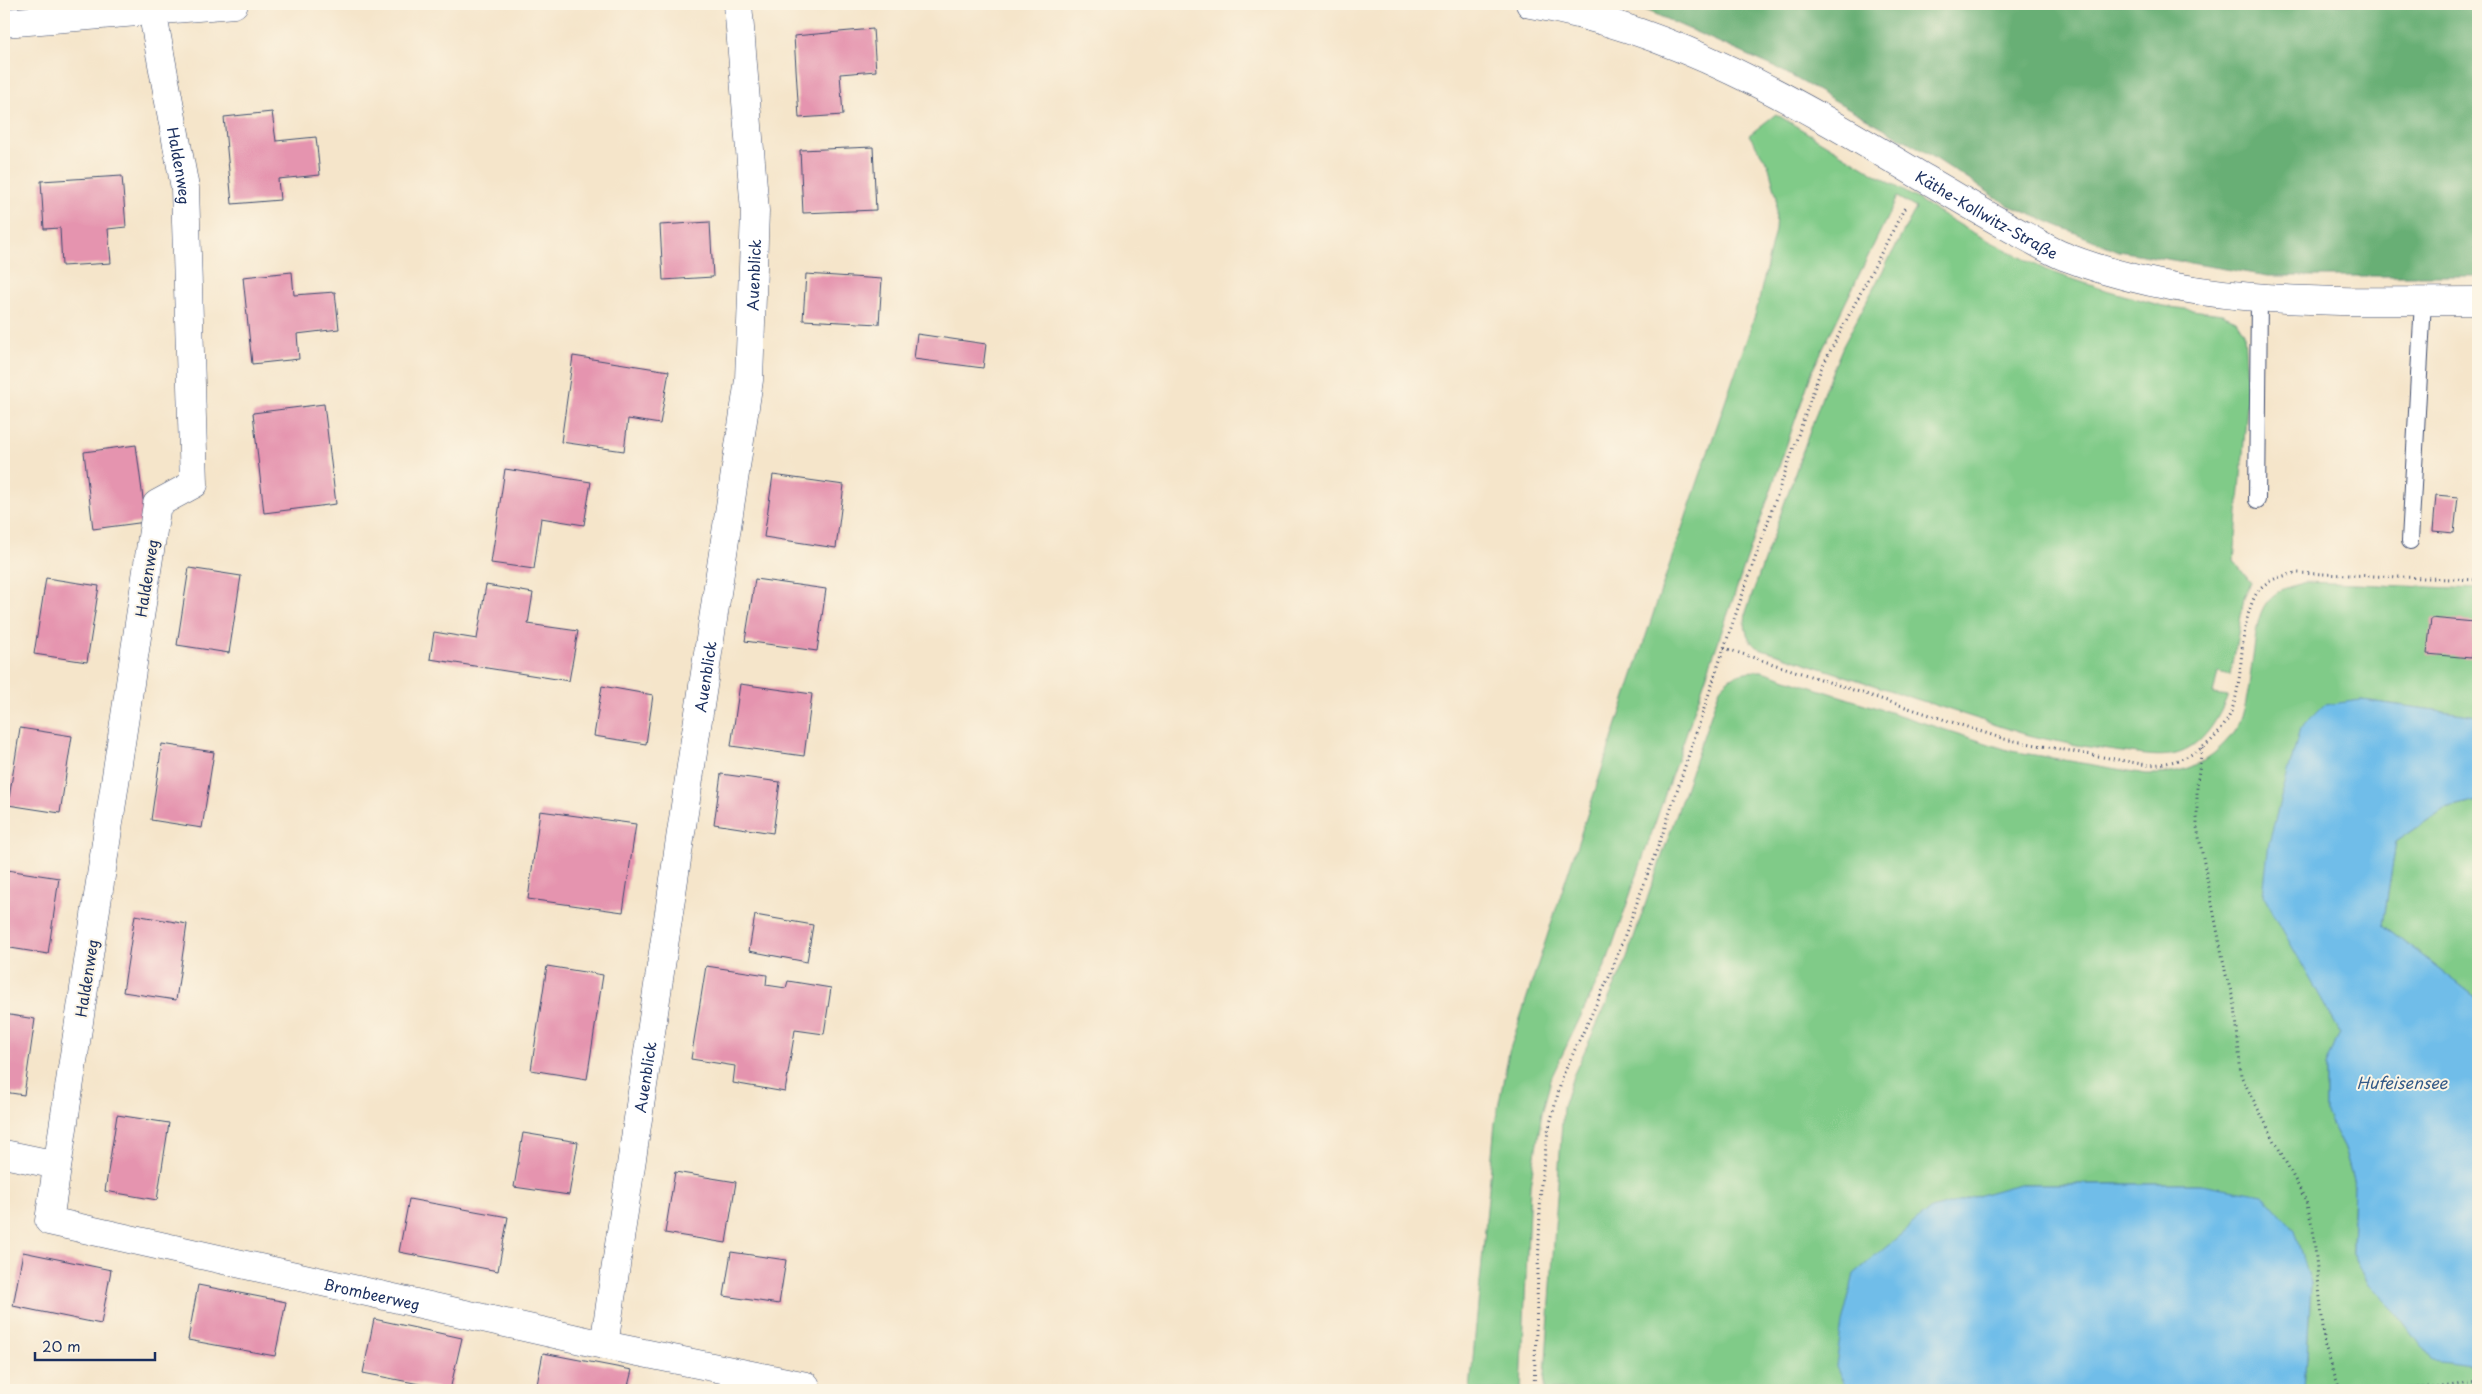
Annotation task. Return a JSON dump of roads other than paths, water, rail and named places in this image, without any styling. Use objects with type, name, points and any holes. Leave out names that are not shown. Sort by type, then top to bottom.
[{"type":"street","points":[[4,23],[154,7],[234,4]]},
{"type":"street","name":"Auenblick","points":[[604,1345],[749,380],[755,211],[738,4]]},
{"type":"street","name":"Käthe-Kollwitz-Straße","points":[[1530,4],[1571,11],[1673,43],[1767,87],[1978,210],[2064,257],[2137,280],[2209,294],[2301,301],[2478,301]]},
{"type":"street","name":"Haldenweg","points":[[57,1165],[158,504],[194,484],[185,188],[154,7]]},
{"type":"street","points":[[4,1154],[57,1165]]},
{"type":"street","name":"Brombeerweg","points":[[57,1165],[49,1221],[604,1345],[806,1386]]},
{"type":"lane","points":[[2257,500],[2259,298]]},
{"type":"lane","points":[[2410,541],[2423,301]]},
{"type":"water","name":"Hufeisensee","points":[[2361,700],[2478,716],[2478,801],[2444,809],[2396,842],[2383,925],[2478,999],[2478,1357],[2471,1365],[2432,1360],[2395,1311],[2369,1285],[2352,1251],[2354,1183],[2345,1151],[2326,1114],[2326,1066],[2340,1032],[2263,895],[2269,842],[2300,729],[2324,705]]},
{"type":"water","points":[[2019,1184],[2201,1184],[2264,1195],[2295,1230],[2311,1284],[2305,1390],[1847,1390],[1836,1366],[1842,1323],[1854,1274],[1931,1209]]}]
